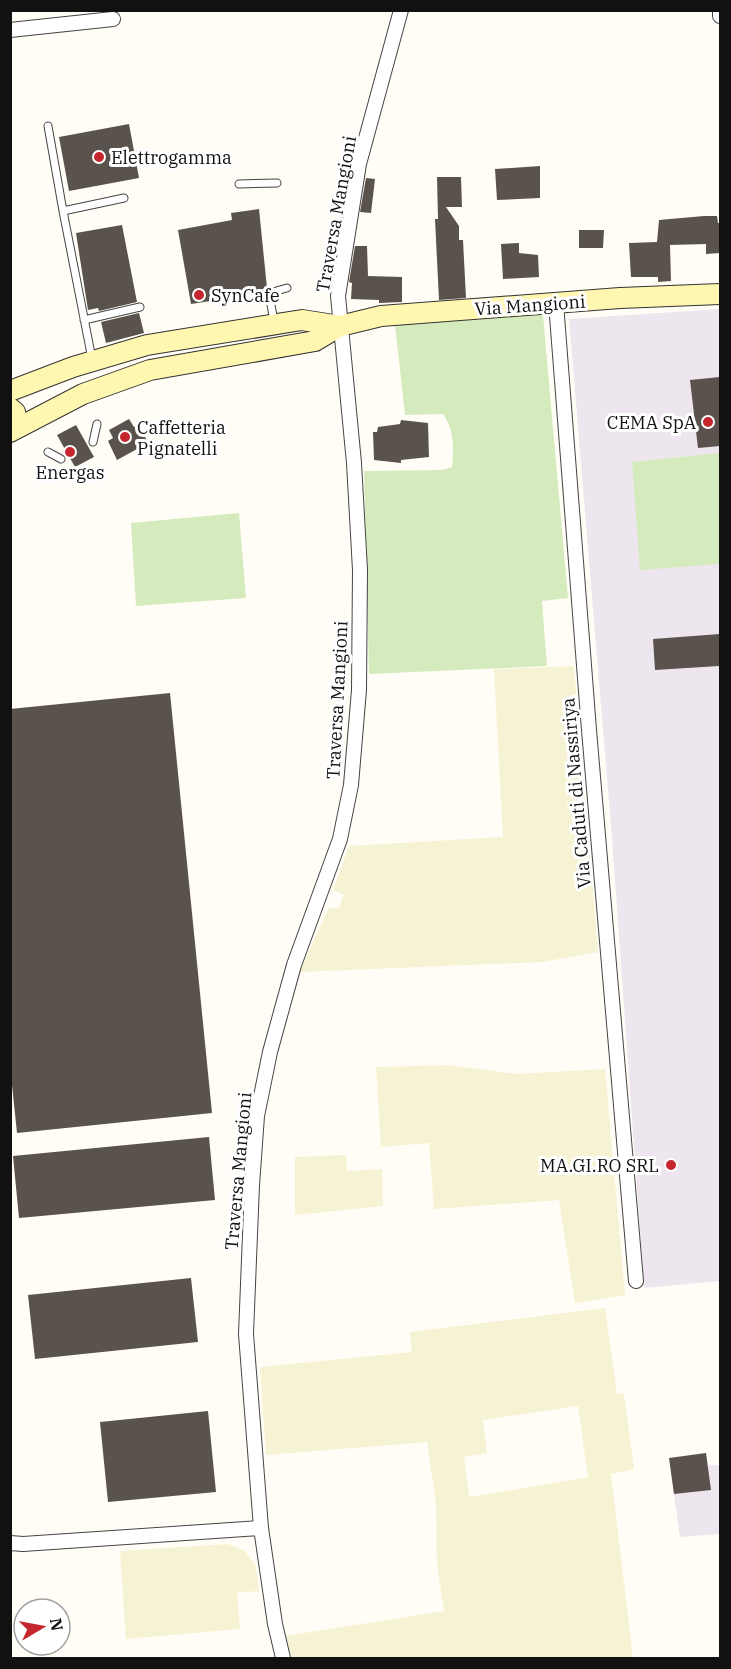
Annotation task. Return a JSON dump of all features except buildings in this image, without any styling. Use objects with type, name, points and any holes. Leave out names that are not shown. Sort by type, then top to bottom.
[{"type":"street","name":"Traversa Mangioni","points":[[283,1659],[275,1624],[261,1528],[246,1334],[257,1116],[270,1052],[294,964],[340,839],[351,785],[357,729],[360,570],[354,463],[338,296],[359,164],[401,10]]},
{"type":"street","points":[[720,10],[720,16]]},
{"type":"street","points":[[10,30],[113,19]]},
{"type":"street","name":"Via Mangioni","points":[[10,408],[15,412],[15,429],[82,395],[150,370],[315,341],[340,326],[381,316],[720,294]]},
{"type":"street","name":"Via Caduti di Nassiriya","points":[[556,303],[589,729],[636,1281]]},
{"type":"street","name":"Via Mangioni","points":[[10,391],[79,365],[147,345],[302,320],[340,326]]},
{"type":"street","points":[[271,325],[266,339],[274,350]]},
{"type":"street","points":[[187,338],[180,353],[191,364]]},
{"type":"street","points":[[79,365],[90,376],[82,395],[63,387],[79,365]]},
{"type":"street","points":[[10,1543],[261,1528]]},
{"type":"lane","points":[[48,126],[84,320],[79,365]]},
{"type":"lane","points":[[239,184],[277,183]]},
{"type":"lane","points":[[63,211],[124,198]]},
{"type":"lane","points":[[271,325],[269,293],[287,288]]},
{"type":"lane","points":[[84,320],[140,307]]},
{"type":"lane","points":[[93,442],[97,424]]},
{"type":"lane","points":[[48,452],[61,459]]},
{"type":"shaded area","points":[[720,309],[720,1281],[644,1288],[612,838],[569,319]]},
{"type":"shaded area","points":[[574,666],[598,952],[542,962],[300,972],[328,909],[339,907],[344,895],[333,890],[349,846],[503,837],[494,669]]},
{"type":"shaded area","points":[[449,1065],[515,1074],[605,1069],[625,1295],[575,1303],[559,1200],[434,1209],[429,1143],[381,1147],[376,1067]]},
{"type":"shaded area","points":[[346,1155],[347,1171],[382,1169],[383,1206],[295,1215],[295,1157]]},
{"type":"shaded area","points":[[605,1308],[617,1394],[624,1394],[634,1469],[611,1474],[633,1658],[292,1658],[285,1636],[444,1611],[437,1564],[436,1503],[427,1442],[266,1455],[260,1367],[412,1352],[410,1332]],"holes":[[[578,1406],[588,1477],[469,1497],[464,1457],[487,1453],[483,1420]]]},
{"type":"shaded area","points":[[720,1465],[720,1534],[680,1537],[670,1466]]},
{"type":"shaded area","points":[[228,1544],[245,1551],[255,1565],[257,1574],[259,1591],[237,1593],[240,1629],[126,1639],[120,1551]]},
{"type":"green space","points":[[543,315],[568,598],[542,601],[547,666],[369,674],[364,471],[442,470],[452,467],[453,460],[451,433],[443,414],[405,415],[395,325]]},
{"type":"green space","points":[[720,453],[720,564],[640,570],[632,462]]},
{"type":"green space","points":[[239,513],[246,598],[136,606],[131,523]]},
{"type":"place","name":"Elettrogamma","points":[[99,157]]},
{"type":"place","name":"SynCafe","points":[[199,295]]},
{"type":"place","name":"CEMA SpA","points":[[708,422]]},
{"type":"place","name":"Caffetteria Pignatelli","points":[[125,437]]},
{"type":"place","name":"Energas","points":[[70,452]]},
{"type":"place","name":"MA.GI.RO SRL","points":[[671,1165]]}]
